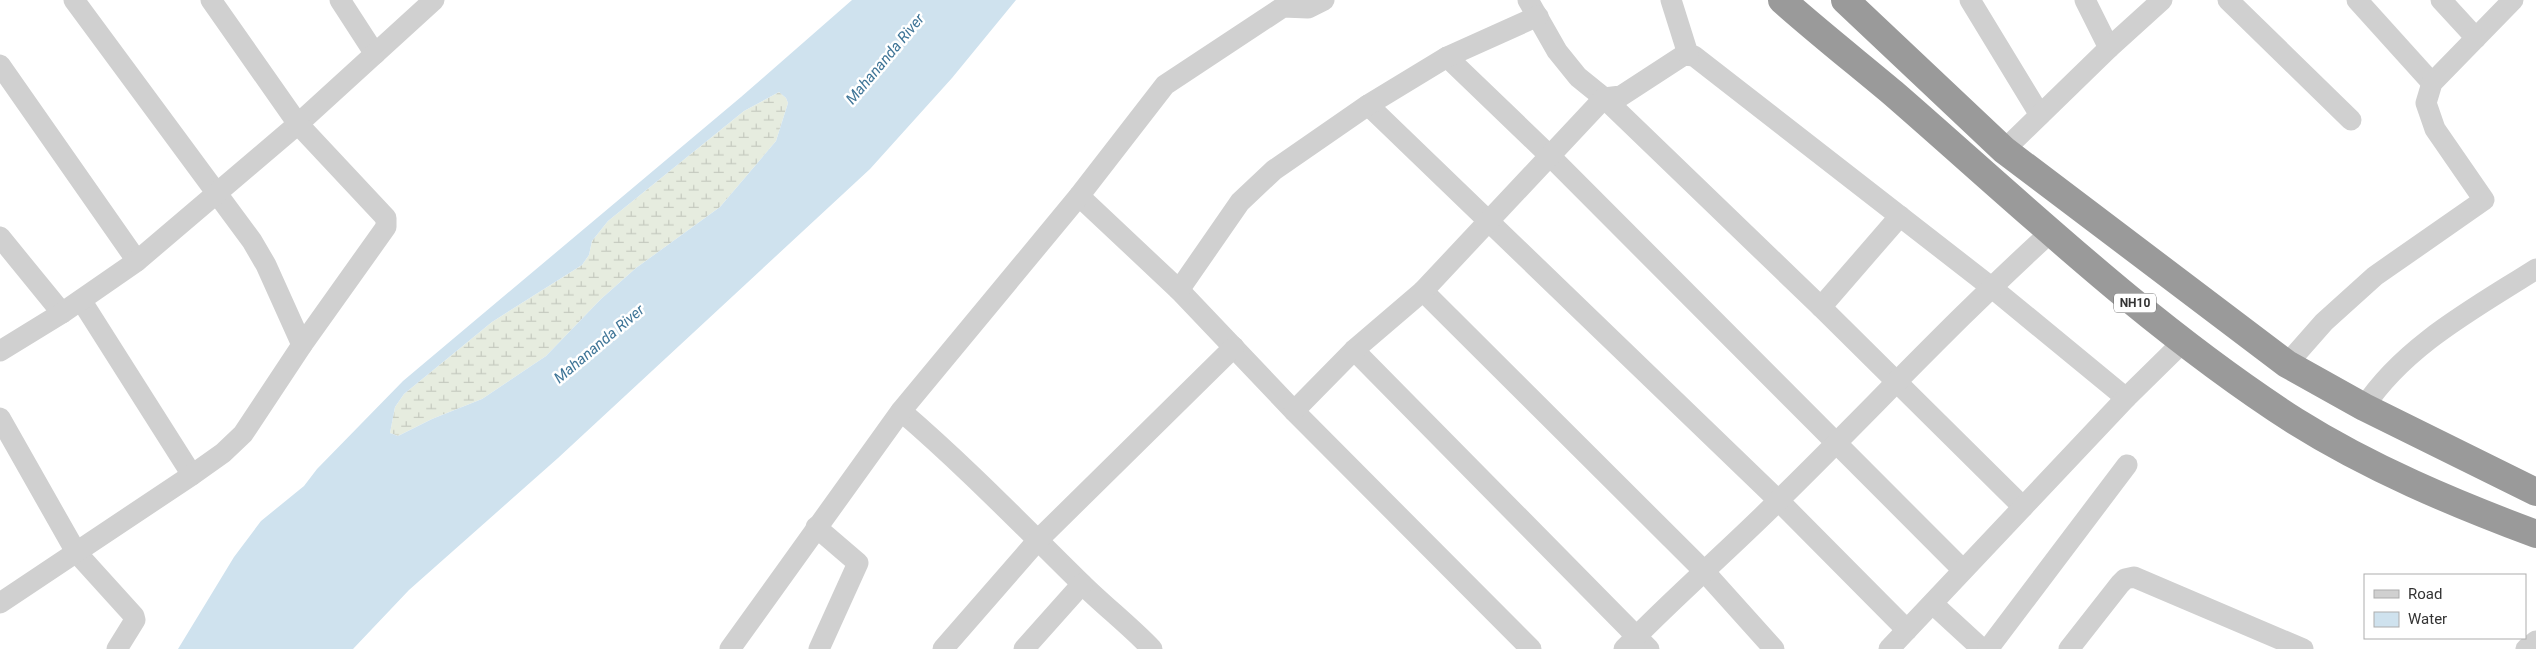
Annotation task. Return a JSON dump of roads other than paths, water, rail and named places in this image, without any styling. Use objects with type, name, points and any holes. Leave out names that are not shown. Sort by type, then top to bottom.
[{"type":"highway","name":"NH10","points":[[1782,0],[2051,232],[2184,341],[2296,421],[2422,489],[2536,534]]},
{"type":"highway","points":[[1845,0],[2004,150],[2287,364],[2364,407],[2536,492]]},
{"type":"street","points":[[74,0],[260,253],[302,345]]},
{"type":"street","points":[[0,603],[192,475],[223,453],[243,434],[302,345],[386,227],[386,218],[298,124],[211,0]]},
{"type":"street","points":[[340,0],[375,54]]},
{"type":"street","points":[[0,351],[62,313],[137,261],[298,124],[434,0]]},
{"type":"street","points":[[730,649],[816,527],[902,412],[1079,196],[1165,85],[1283,7],[1308,8],[1324,0]]},
{"type":"street","points":[[1671,0],[1688,54]]},
{"type":"street","points":[[1970,0],[2040,115]]},
{"type":"street","points":[[2085,0],[2109,48]]},
{"type":"street","points":[[2004,150],[2109,48],[2162,0]]},
{"type":"street","points":[[2228,0],[2351,120]]},
{"type":"street","points":[[2357,0],[2432,83]]},
{"type":"street","points":[[2441,0],[2476,38]]},
{"type":"street","points":[[2287,364],[2324,322],[2375,276],[2484,200],[2435,130],[2426,103],[2432,83],[2513,0]]},
{"type":"street","points":[[1179,290],[1240,202],[1274,170],[1368,105],[1533,8],[1558,50],[1578,77],[1604,98],[1821,307],[2022,507]]},
{"type":"street","points":[[1294,411],[1354,350],[1423,291],[1604,98],[1621,96],[1688,54]]},
{"type":"street","points":[[1688,54],[1694,56],[1991,286],[2126,398]]},
{"type":"street","points":[[1448,57],[1549,155],[1963,570]]},
{"type":"street","points":[[0,65],[137,261]]},
{"type":"street","points":[[1368,105],[1779,501],[1906,630]]},
{"type":"street","points":[[1079,196],[1179,290],[1294,411],[1531,649]]},
{"type":"street","points":[[1821,307],[1900,216]]},
{"type":"street","points":[[1354,350],[1637,645],[1703,570],[1779,501],[1991,286],[2051,232]]},
{"type":"street","points":[[0,237],[62,313]]},
{"type":"street","points":[[2364,407],[2377,387],[2410,354],[2442,330],[2536,270]]},
{"type":"street","points":[[1423,291],[1703,570],[1774,649]]},
{"type":"street","points":[[81,300],[192,475]]},
{"type":"street","points":[[1889,649],[2126,398],[2184,341]]},
{"type":"street","points":[[943,649],[1038,540],[1234,347]]},
{"type":"street","points":[[902,412],[951,454],[1082,584],[1129,624],[1152,649]]},
{"type":"street","points":[[0,418],[76,552],[134,616],[134,620],[118,649]]},
{"type":"street","points":[[1988,649],[2127,465]]},
{"type":"street","points":[[816,527],[858,564],[819,649]]},
{"type":"street","points":[[2069,649],[2120,584],[2134,577],[2303,649]]},
{"type":"street","points":[[1024,649],[1082,584]]},
{"type":"street","points":[[1933,604],[1982,649]]},
{"type":"street","points":[[2526,649],[2536,641]]},
{"type":"water","name":"Mahananda River","points":[[852,0],[1016,0],[952,78],[870,169],[558,458],[409,590],[353,649],[178,649],[234,557],[261,521],[304,486],[317,469],[403,381],[741,97]],"holes":[[[779,92],[786,98],[788,103],[776,141],[720,207],[636,268],[601,299],[546,356],[482,399],[432,419],[398,436],[390,433],[395,407],[404,394],[492,322],[582,265],[589,255],[592,241],[608,221],[744,111]]]}]
